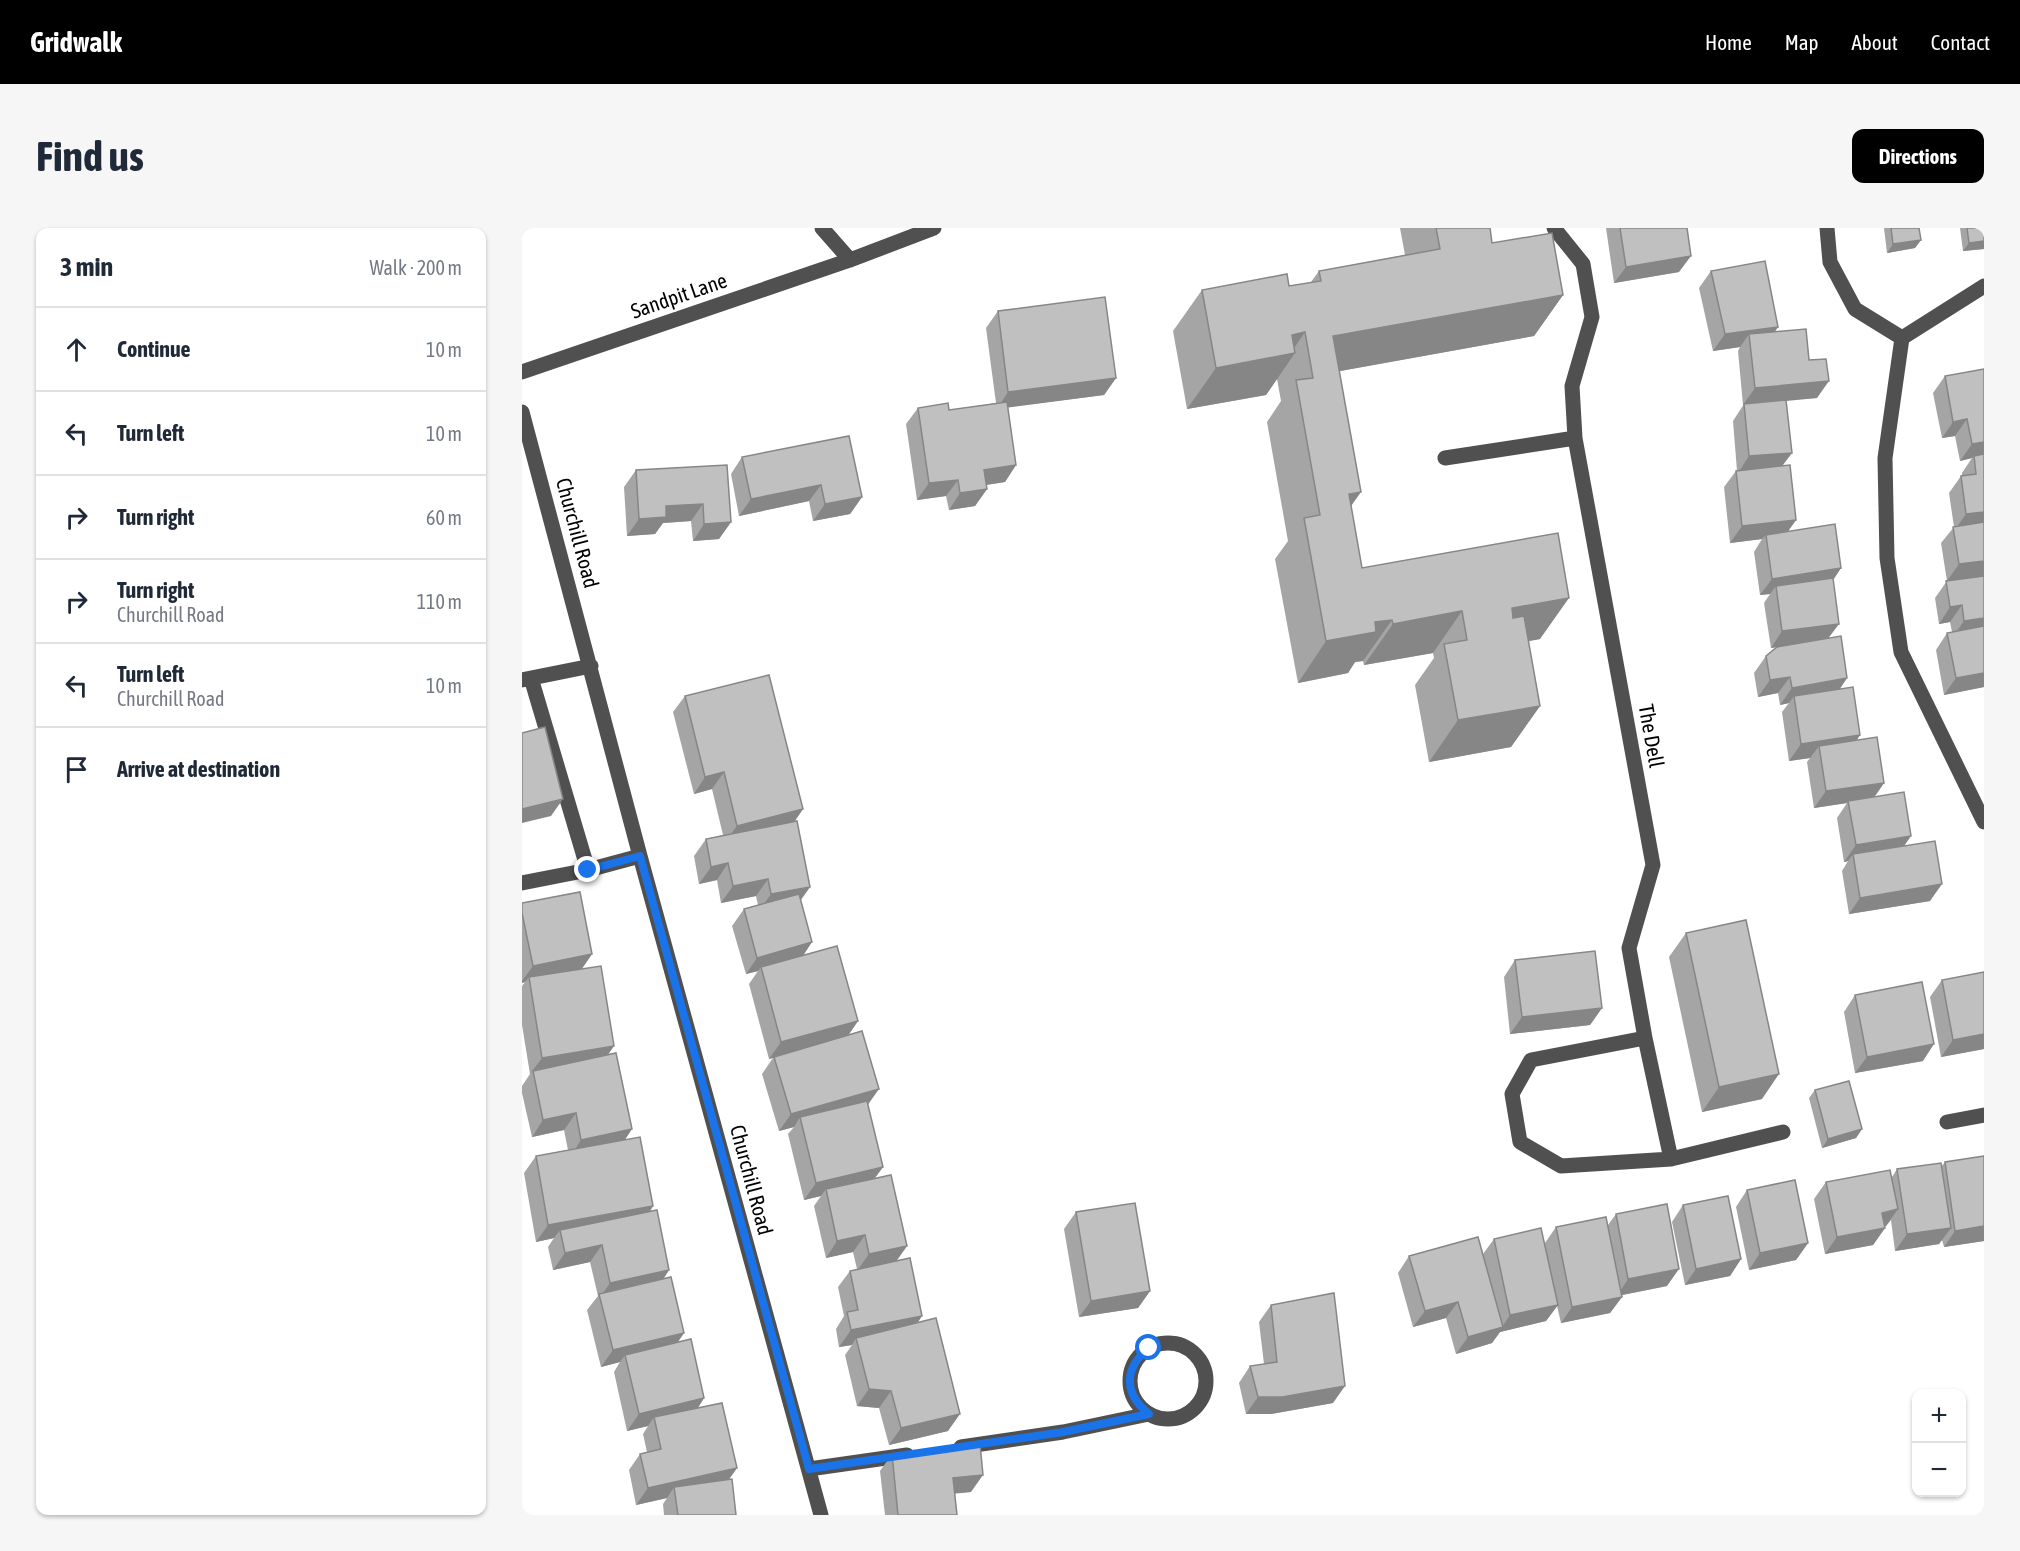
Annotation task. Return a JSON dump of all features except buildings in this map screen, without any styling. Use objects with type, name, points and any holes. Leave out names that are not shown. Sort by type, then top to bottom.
[{"type":"street","points":[[822,228],[850,260]]},
{"type":"street","name":"Sandpit Lane","points":[[522,372],[850,260],[934,228]]},
{"type":"street","name":"The Dell","points":[[1554,228],[1583,264],[1592,317],[1572,386],[1575,438],[1653,865],[1629,948],[1645,1038],[1671,1159]]},
{"type":"street","points":[[1827,228],[1830,262],[1855,309],[1902,338]]},
{"type":"street","points":[[1984,286],[1902,338],[1885,458],[1887,558],[1901,652],[1984,822]]},
{"type":"street","name":"Churchill Road","points":[[522,411],[640,856],[821,1515]]},
{"type":"street","points":[[1444,458],[1575,438]]},
{"type":"street","points":[[588,870],[527,679],[591,666]]},
{"type":"street","points":[[522,884],[640,856]]},
{"type":"street","points":[[1645,1038],[1531,1060],[1512,1094],[1520,1142],[1561,1166],[1671,1159],[1782,1131]]},
{"type":"street","points":[[1947,1122],[1984,1115]]},
{"type":"street","points":[[948,1449],[1063,1432],[1149,1414],[1160,1419],[1184,1416],[1194,1410],[1206,1390],[1205,1371],[1197,1355],[1188,1348],[1162,1343],[1149,1348],[1135,1362],[1130,1381],[1132,1394],[1138,1405],[1149,1414]]},
{"type":"street","points":[[809,1469],[925,1452]]},
{"type":"route","points":[[588,870],[640,856],[809,1469],[1063,1432],[1149,1414],[1138,1405],[1132,1394],[1130,1381],[1132,1368],[1139,1356],[1149,1348]]}]
